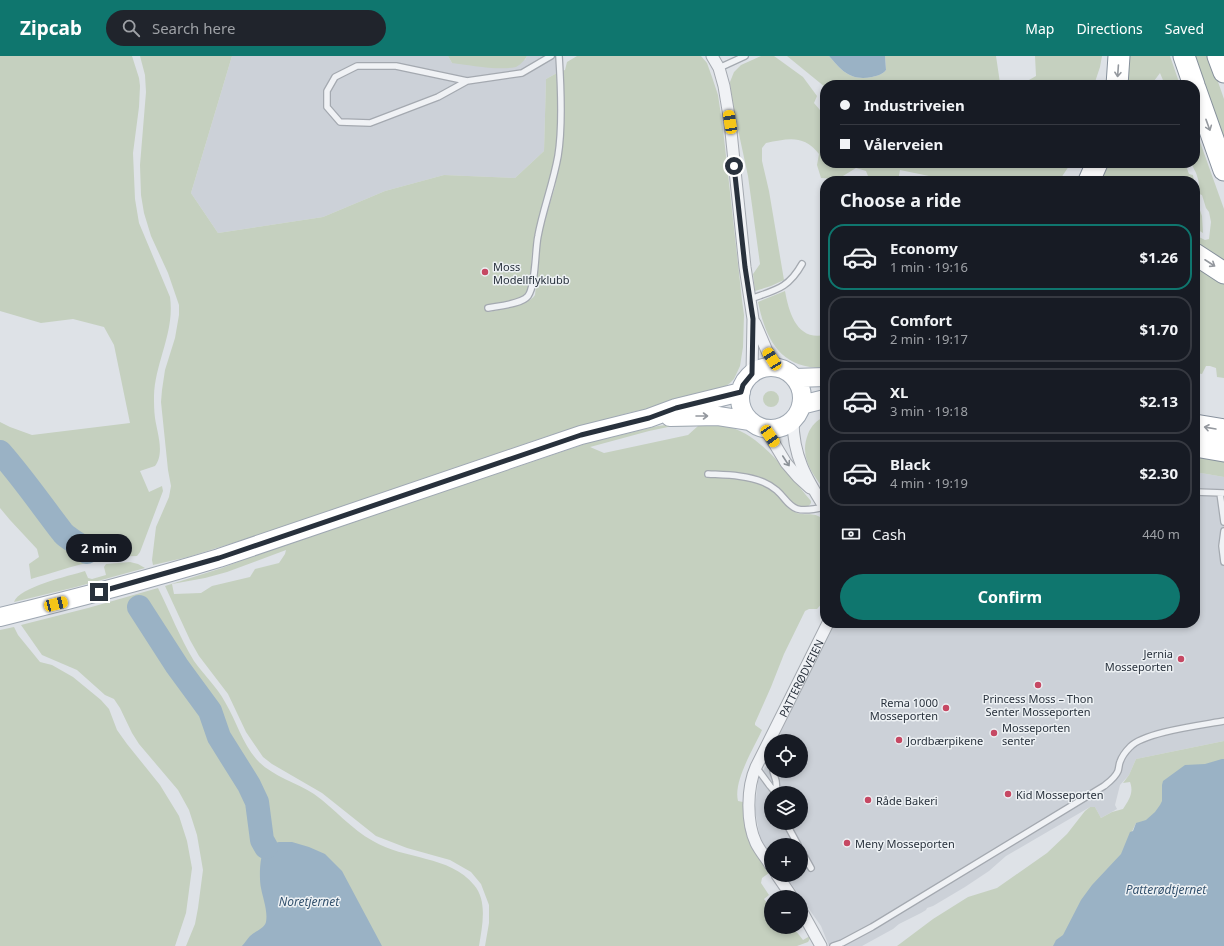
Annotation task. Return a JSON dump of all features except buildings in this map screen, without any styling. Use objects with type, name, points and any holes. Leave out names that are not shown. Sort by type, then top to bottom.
[{"type":"highway","points":[[1118,80],[1120,56]]},
{"type":"highway","points":[[1184,56],[1192,80]]},
{"type":"highway","points":[[1218,56],[1224,72]]},
{"type":"highway","points":[[1200,102],[1224,170]]},
{"type":"highway","points":[[1200,257],[1224,273]]},
{"type":"highway","points":[[1200,426],[1224,430]]},
{"type":"highway","points":[[1200,447],[1224,451]]},
{"type":"main road","points":[[758,424],[745,415],[740,400],[743,385],[752,374],[764,368],[777,368],[784,370],[795,378],[801,391],[797,412]]},
{"type":"main road","points":[[795,378],[820,377]]},
{"type":"main road","points":[[0,617],[169,573],[255,546],[581,435],[649,418],[676,408],[741,392]]},
{"type":"main road","points":[[649,418],[718,416],[780,427],[797,412],[820,401]]},
{"type":"street","points":[[712,56],[719,68],[724,86],[730,122],[744,259],[753,319],[752,374]]},
{"type":"street","points":[[753,319],[767,351],[777,368]]},
{"type":"street","points":[[797,412],[793,433],[797,456],[813,490],[820,500]]},
{"type":"street","points":[[758,424],[786,463],[798,477],[813,490]]},
{"type":"street","name":"PATTERØDVEIEN","points":[[764,856],[755,842],[750,822],[749,792],[751,781],[756,767],[826,628]]},
{"type":"street","points":[[808,923],[821,946]]},
{"type":"lane","points":[[467,81],[438,97],[370,123],[340,122],[327,108],[328,91],[335,77],[357,66],[396,66],[467,81],[522,73],[551,56]]},
{"type":"lane","points":[[488,308],[524,300],[529,294],[532,286],[537,237],[552,188],[558,156],[561,130],[559,56]]},
{"type":"lane","points":[[719,68],[745,56]]},
{"type":"lane","points":[[750,299],[787,283],[797,273],[802,264]]},
{"type":"lane","points":[[708,474],[758,480],[771,486],[791,506],[800,510],[820,508]]},
{"type":"lane","points":[[1200,492],[1222,493],[1224,522]]},
{"type":"lane","points":[[1224,531],[1222,546],[1224,562]]},
{"type":"lane","points":[[833,946],[842,943],[872,927],[1104,786],[1113,779],[1124,754],[1138,740],[1162,733],[1224,721]]},
{"type":"lane","points":[[756,767],[770,786]]},
{"type":"lane","points":[[808,863],[811,868]]},
{"type":"shaded area","points":[[232,56],[448,56],[452,63],[525,60],[527,56],[557,56],[557,73],[546,79],[544,151],[515,178],[444,175],[385,191],[323,217],[218,233],[191,193]]},
{"type":"shaded area","name":"Mosseporten senter","points":[[1200,473],[1224,477],[1224,741],[1136,759],[1129,775],[1120,785],[1115,805],[1117,809],[1101,818],[1095,807],[1090,807],[1006,856],[989,871],[965,887],[862,946],[829,946],[821,926],[808,908],[808,890],[796,890],[790,882],[808,882],[808,838],[764,838],[764,846],[759,833],[755,809],[758,781],[764,769],[764,778],[808,778],[808,734],[779,734],[832,628],[1200,628]]},
{"type":"green space","points":[[0,56],[132,56],[140,86],[133,153],[135,199],[139,223],[170,297],[171,310],[170,322],[155,383],[154,396],[155,415],[160,442],[160,455],[155,466],[140,471],[149,492],[162,486],[163,491],[140,552],[137,556],[110,558],[96,561],[31,579],[29,564],[39,557],[37,549],[0,508],[0,422],[32,435],[130,423],[114,345],[104,327],[73,319],[41,323],[0,311]]},
{"type":"green space","points":[[140,56],[232,56],[191,193],[218,233],[323,217],[385,191],[444,175],[515,178],[544,151],[546,79],[557,73],[559,122],[557,145],[545,219],[555,187],[562,143],[562,71],[565,70],[567,62],[577,56],[701,56],[707,63],[718,95],[744,315],[743,347],[740,366],[734,379],[723,388],[687,400],[628,413],[548,436],[252,537],[188,557],[153,565],[152,560],[156,527],[169,497],[171,486],[161,402],[165,370],[175,338],[179,315],[179,305],[168,273],[151,236],[144,213],[141,195],[140,165],[146,92],[145,75]],"holes":[[[538,248],[535,295],[532,298],[521,304],[489,312],[485,307],[487,305],[514,300],[525,294],[528,289],[532,252]]]},
{"type":"green space","points":[[448,56],[527,56],[516,67],[501,68],[452,63]]},
{"type":"green space","points":[[761,56],[774,56],[803,77],[817,96],[814,103],[820,110],[820,168],[856,168],[843,176],[820,176],[817,165],[819,154],[807,143],[788,139],[766,143],[762,148],[762,161],[769,191],[784,280],[755,291],[753,274],[760,264],[748,176],[731,97],[730,82],[734,72],[741,65]]},
{"type":"green space","points":[[787,56],[829,56],[847,74],[858,78],[864,78],[882,74],[886,70],[885,56],[996,56],[1000,80],[820,80],[820,83]]},
{"type":"green space","points":[[1035,56],[1102,56],[1096,80],[1029,80],[1036,76]]},
{"type":"green space","points":[[1128,56],[1170,56],[1178,80],[1163,80],[1160,73],[1155,80],[1127,80]]},
{"type":"green space","points":[[1194,56],[1209,56],[1224,99],[1224,141]]},
{"type":"green space","points":[[1200,142],[1224,209],[1224,265],[1200,249],[1200,238],[1205,240],[1209,239],[1211,222],[1209,212],[1206,208],[1202,195],[1200,194],[1200,176],[1197,176],[1194,168],[1200,168]]},
{"type":"green space","points":[[856,168],[1068,168],[1062,176],[929,176],[900,170],[899,176],[868,176],[866,171]]},
{"type":"green space","points":[[1106,168],[1187,168],[1189,174],[1193,176],[1103,176]]},
{"type":"green space","points":[[1200,210],[1202,216],[1203,233],[1200,231]]},
{"type":"green space","points":[[1200,266],[1224,283],[1224,378],[1217,377],[1216,368],[1210,366],[1206,366],[1202,374],[1200,374]]},
{"type":"green space","points":[[785,291],[789,308],[796,324],[801,330],[808,334],[820,336],[820,368],[810,367],[797,363],[786,358],[778,350],[771,340],[761,316],[758,302]]},
{"type":"green space","points":[[768,391],[774,391],[779,396],[777,405],[774,407],[768,407],[763,402],[763,396]]},
{"type":"green space","points":[[820,419],[820,484],[808,464],[805,450],[808,434]]},
{"type":"green space","points":[[673,424],[712,424],[738,430],[750,437],[773,456],[811,501],[811,503],[807,507],[801,507],[795,504],[769,482],[759,477],[721,472],[720,478],[740,479],[760,483],[766,486],[793,511],[820,517],[820,606],[817,609],[809,609],[805,611],[784,654],[755,723],[755,725],[762,730],[741,774],[737,793],[738,801],[743,802],[746,825],[753,848],[764,865],[764,877],[762,878],[761,883],[766,890],[764,890],[764,934],[798,934],[803,940],[810,936],[811,937],[808,942],[797,946],[485,946],[489,923],[489,905],[481,884],[471,872],[450,860],[407,848],[376,836],[322,793],[272,764],[263,757],[246,732],[228,694],[199,656],[190,640],[165,586],[222,568],[264,552],[588,443],[658,426]],"holes":[[[698,426],[688,435],[604,453],[590,447],[668,427]],[[286,550],[279,563],[255,569],[250,577],[212,586],[201,593],[174,594],[172,584],[227,572]]]},
{"type":"green space","points":[[1200,456],[1224,460],[1224,477],[1200,473]]},
{"type":"green space","points":[[130,562],[145,568],[14,602],[25,592],[45,583],[85,571],[88,578],[92,579],[106,575],[104,567],[106,564]]},
{"type":"green space","points":[[158,588],[194,661],[222,697],[253,756],[271,771],[314,794],[357,831],[373,841],[398,852],[440,863],[464,875],[478,891],[483,906],[479,946],[186,946],[195,924],[203,870],[197,835],[189,810],[178,790],[139,744],[114,699],[105,695],[77,670],[42,655],[21,625]]},
{"type":"green space","points":[[14,627],[18,635],[40,662],[52,665],[73,677],[101,700],[109,709],[117,730],[160,785],[179,816],[187,841],[192,868],[186,913],[175,946],[0,946],[0,630]]},
{"type":"green space","points":[[1224,741],[1224,828],[1136,823],[1079,946],[897,946],[933,919],[968,897],[997,888],[1047,853],[1067,834],[1085,811],[1090,807],[1095,807],[1101,818],[1112,812],[1123,809],[1129,799],[1131,786],[1130,782],[1123,783],[1129,775],[1136,759]]},
{"type":"water","points":[[829,56],[885,56],[886,70],[882,74],[874,77],[858,78],[847,74]]},
{"type":"water","name":"Patterødtjernet","points":[[1224,759],[1224,946],[1053,946],[1056,940],[1063,935],[1081,900],[1092,885],[1121,854],[1130,832],[1133,831],[1136,823],[1146,820],[1160,805],[1162,801],[1163,781],[1185,765],[1205,764]]},
{"type":"water","name":"Noretjernet","points":[[279,842],[292,842],[325,854],[342,871],[382,946],[242,946],[250,936],[261,928],[266,922],[266,909],[260,884],[261,860],[264,849],[267,846]]},
{"type":"waterway","points":[[0,452],[25,482],[63,533],[82,546],[87,552]]},
{"type":"waterway","points":[[139,607],[177,666],[210,711],[219,737],[249,785],[257,802],[262,840],[266,847]]},
{"type":"place","name":"Moss Modellflyklubb","points":[[485,272]]},
{"type":"place","name":"Jernia Mosseporten","points":[[1181,659]]},
{"type":"place","name":"Princess Moss – Thon Senter Mosseporten","points":[[1038,685]]},
{"type":"place","name":"Rema 1000 Mosseporten","points":[[946,708]]},
{"type":"place","name":"Mosseporten senter","points":[[994,733]]},
{"type":"place","name":"Jordbærpikene","points":[[899,740]]},
{"type":"place","name":"Kid Mosseporten","points":[[1008,794]]},
{"type":"place","name":"Råde Bakeri","points":[[868,800]]},
{"type":"place","name":"Meny Mosseporten","points":[[847,843]]},
{"type":"route","points":[[99,592],[219,558],[581,435],[649,418],[676,408],[741,392],[743,385],[752,374],[753,319],[745,267],[734,166]]}]
